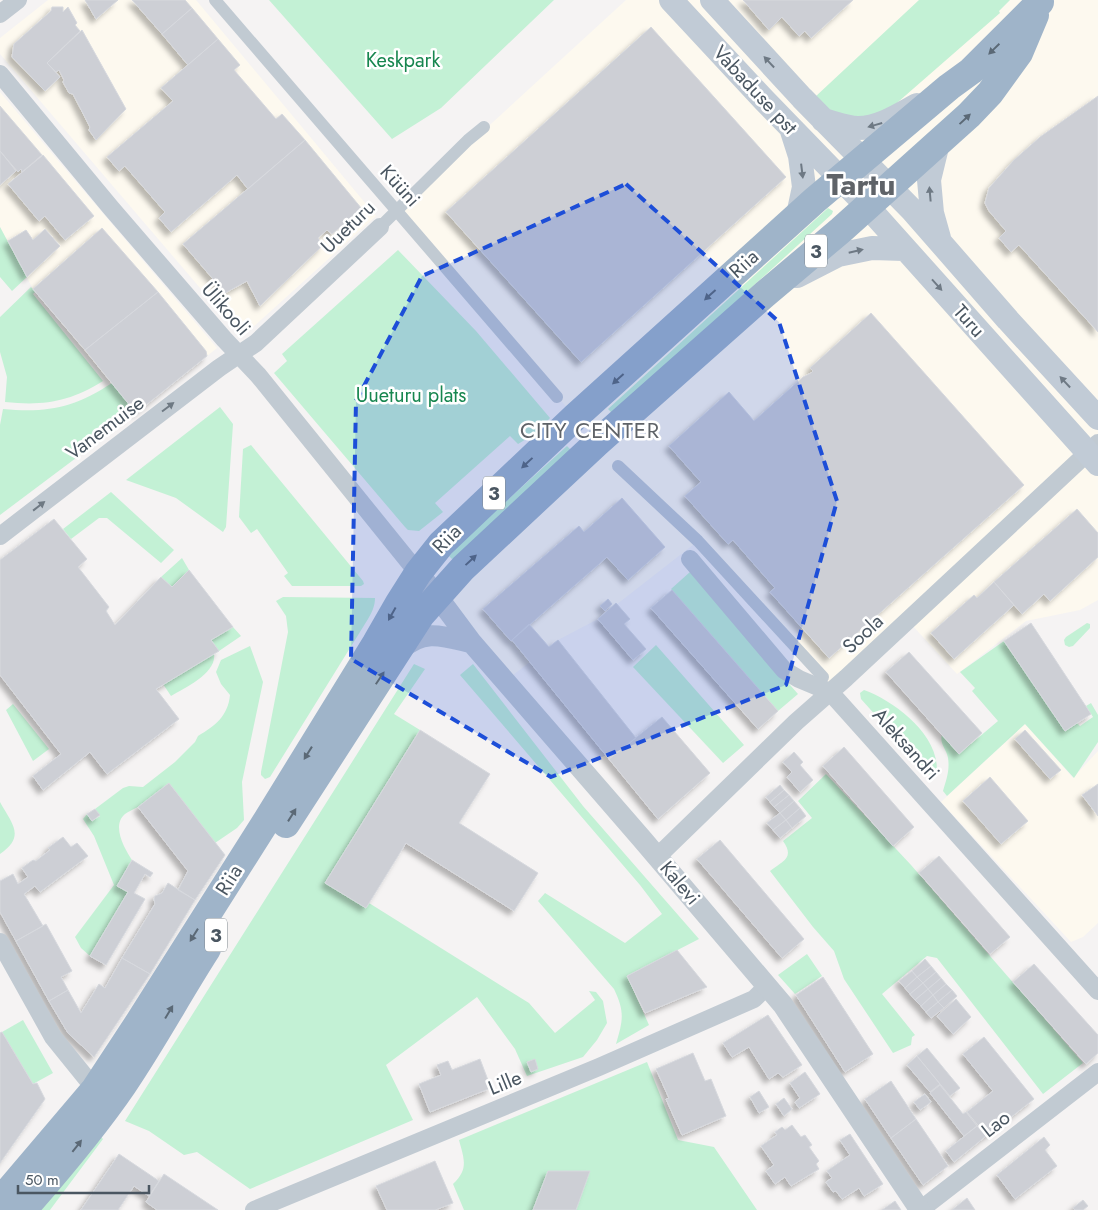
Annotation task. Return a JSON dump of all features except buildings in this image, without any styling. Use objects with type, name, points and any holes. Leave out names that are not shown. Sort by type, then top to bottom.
[{"type":"highway","name":"Riia","points":[[23,1210],[66,1160],[126,1080],[209,945],[421,615],[463,568],[598,442],[765,294],[949,87],[971,71],[1041,1]]},
{"type":"highway","name":"Riia","points":[[0,1201],[95,1088],[262,828],[418,573],[441,544],[575,417],[798,215],[863,184],[938,143],[969,115],[990,93],[1019,53],[1041,1]]},
{"type":"main road","name":"Vabaduse pst","points":[[671,0],[790,127],[838,167],[863,184]]},
{"type":"main road","name":"Vabaduse pst","points":[[712,0],[823,120],[863,184]]},
{"type":"main road","points":[[823,120],[858,128],[871,126],[889,120],[949,87]]},
{"type":"main road","points":[[790,127],[800,156],[804,187],[798,215]]},
{"type":"main road","points":[[938,143],[928,180],[932,213],[940,242]]},
{"type":"main road","name":"Turu","points":[[863,184],[940,242],[1008,320],[1098,418]]},
{"type":"main road","name":"Turu","points":[[863,184],[904,249],[1095,453]]},
{"type":"main road","points":[[765,294],[838,255],[872,248],[904,249]]},
{"type":"street","points":[[0,14],[18,0]]},
{"type":"street","name":"Küüni","points":[[215,0],[557,397]]},
{"type":"street","name":"Ülikooli","points":[[0,74],[111,208],[258,376],[418,573]]},
{"type":"street","name":"Uueturu","points":[[237,354],[256,343],[484,127]]},
{"type":"street","name":"Vanemuise","points":[[0,536],[237,354]]},
{"type":"street","name":"Soola","points":[[657,857],[796,722],[827,685],[1095,453]]},
{"type":"street","name":"Aleksandri","points":[[618,466],[688,532],[827,685],[1098,991]]},
{"type":"street","name":"Aleksandri","points":[[688,532],[690,560],[784,670],[799,679],[827,685]]},
{"type":"street","name":"Kalevi","points":[[418,573],[438,596],[472,643],[783,1005],[920,1210]]},
{"type":"street","points":[[397,652],[410,640],[436,634],[472,643]]},
{"type":"street","points":[[0,942],[53,1037],[95,1088]]},
{"type":"street","name":"Lille","points":[[254,1210],[599,1067],[754,999],[767,986]]},
{"type":"street","name":"Lao","points":[[920,1210],[1098,1072]]},
{"type":"highlighted area","points":[[626,184],[779,322],[837,501],[786,685],[551,777],[351,659],[356,401],[422,276]]},
{"type":"shaded area","points":[[48,0],[196,0],[376,216],[242,337],[0,54],[0,38]]},
{"type":"shaded area","points":[[626,0],[1098,0],[1098,600],[1080,610],[1026,621],[957,674],[911,624],[835,691],[698,541],[598,619],[558,640],[508,679],[437,596],[599,442],[575,417],[397,210]]},
{"type":"shaded area","points":[[0,92],[217,348],[136,413],[33,289],[0,227]]},
{"type":"shaded area","points":[[1025,724],[1073,778],[1098,751],[1098,923],[1083,937],[1071,942],[941,802]]},
{"type":"green space","name":"Keskpark","points":[[269,0],[554,0],[441,108],[392,139]]},
{"type":"green space","points":[[919,0],[1010,0],[999,11],[1000,13],[890,109],[869,120],[832,113],[815,97]]},
{"type":"green space","points":[[828,208],[833,211],[832,214],[613,414],[608,409]]},
{"type":"green space","points":[[0,227],[27,277],[12,291],[0,277]]},
{"type":"green space","name":"Uueturu plats","points":[[398,250],[476,331],[550,418],[536,433],[518,444],[510,436],[435,503],[443,512],[419,531],[408,530],[405,527],[274,373],[287,361],[282,354]]},
{"type":"green space","points":[[31,287],[35,292],[33,294],[103,381],[79,394],[56,401],[44,403],[5,402],[7,377],[0,352],[0,317]]},
{"type":"green space","points":[[112,383],[136,413],[0,515],[0,425],[3,409],[33,410],[60,407],[85,398]]},
{"type":"green space","points":[[220,407],[233,424],[226,527],[223,532],[176,498],[126,480]]},
{"type":"green space","points":[[251,445],[364,584],[361,586],[292,586],[284,576],[288,573],[257,529],[251,533],[239,517],[243,449]]},
{"type":"green space","points":[[567,446],[572,451],[455,558],[452,559],[449,556],[450,552]]},
{"type":"green space","points":[[111,492],[174,550],[161,563],[107,518],[99,518],[71,539],[63,529]]},
{"type":"green space","points":[[182,558],[189,570],[172,587],[161,577]]},
{"type":"green space","points":[[690,572],[798,694],[778,711],[671,589]]},
{"type":"green space","points":[[283,597],[375,598],[373,609],[368,619],[270,777],[265,779],[261,772],[288,632],[286,616],[276,601]]},
{"type":"green space","points":[[1087,623],[1090,624],[1090,628],[1073,646],[1065,645],[1064,640],[1066,637]]},
{"type":"green space","points":[[233,627],[241,636],[219,651],[211,640]]},
{"type":"green space","points":[[1004,641],[1065,731],[1077,723],[1080,726],[1093,717],[1086,706],[1091,703],[1098,715],[1098,742],[1074,778],[1025,724],[947,796],[943,791],[948,763],[941,738],[942,735],[959,754],[998,721],[972,691],[975,688],[960,672]]},
{"type":"green space","points":[[656,645],[744,745],[723,763],[633,667]]},
{"type":"green space","points":[[250,646],[263,682],[242,782],[244,820],[237,828],[215,843],[169,783],[142,804],[125,814],[121,819],[119,831],[123,844],[132,860],[117,886],[128,892],[90,956],[81,948],[75,937],[114,885],[94,836],[83,819],[87,814],[92,821],[100,816],[95,809],[123,788],[129,786],[143,787],[175,762],[195,742],[198,736],[220,720],[227,709],[230,695],[221,684],[216,672],[221,660]]},
{"type":"green space","points":[[214,654],[214,661],[205,674],[171,696],[163,684]]},
{"type":"green space","points":[[414,664],[425,669],[394,714],[420,730],[325,883],[369,903],[529,1003],[555,1033],[595,1000],[589,991],[596,992],[603,1001],[607,1023],[597,1040],[583,1057],[527,1076],[515,1049],[477,997],[386,1065],[413,1120],[250,1189],[197,1152],[184,1155],[149,1131],[125,1121]]},
{"type":"green space","points":[[473,664],[583,806],[699,939],[627,976],[649,1025],[616,1044],[622,1016],[614,989],[538,901],[545,893],[625,943],[662,914],[640,885],[460,675]]},
{"type":"green space","points":[[864,690],[876,695],[903,712],[925,735],[932,748],[936,763],[936,777],[933,779],[931,777],[861,699],[860,693]]},
{"type":"green space","points":[[13,704],[49,749],[33,761],[6,710]]},
{"type":"green space","points":[[826,774],[911,865],[1083,1063],[1043,1094],[937,958],[927,956],[882,994],[915,1035],[912,1037],[911,1045],[893,1053],[844,979],[834,951],[770,871],[783,862],[788,855],[783,841],[812,818],[798,801]]},
{"type":"green space","points":[[0,802],[12,823],[15,835],[8,848],[0,854]]},
{"type":"green space","points":[[807,954],[822,976],[795,994],[778,975]]},
{"type":"green space","points":[[23,1020],[53,1073],[33,1084],[2,1032]]},
{"type":"green space","points":[[647,1062],[678,1140],[714,1147],[757,1210],[464,1210],[453,1184],[458,1179],[464,1164],[459,1140]]},
{"type":"green space","points":[[99,1135],[103,1139],[50,1210],[41,1210]]},
{"type":"district","name":"Tartu","points":[[861,184]]},
{"type":"district","name":"CITY CENTER","points":[[590,430]]}]
